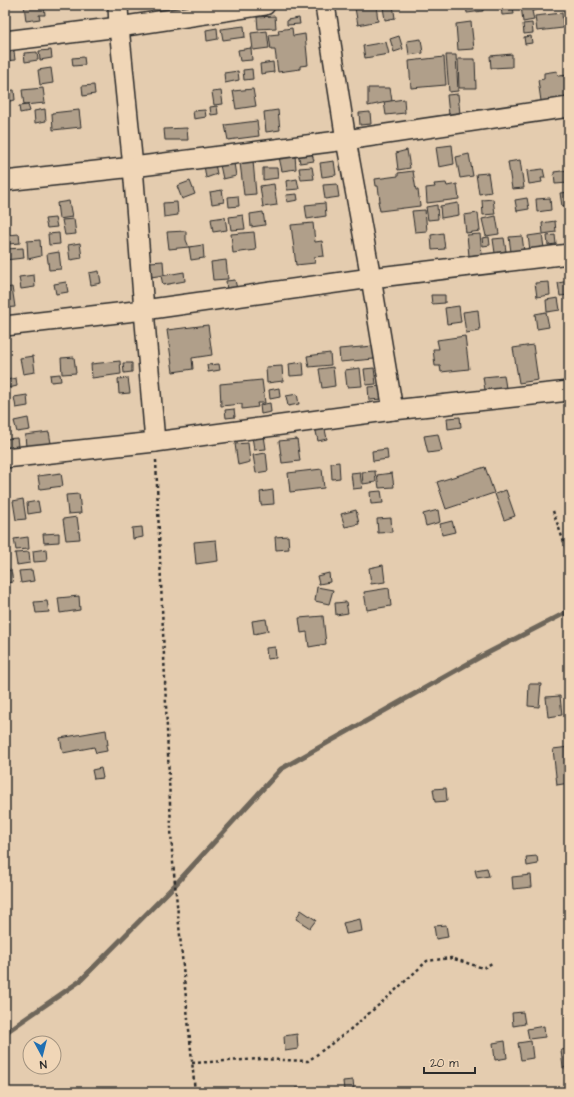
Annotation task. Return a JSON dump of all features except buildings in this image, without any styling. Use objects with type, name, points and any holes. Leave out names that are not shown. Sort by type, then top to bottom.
[{"type":"street","points":[[118,5],[133,167],[155,442]]},
{"type":"street","points":[[5,41],[119,27],[265,5]]},
{"type":"street","points":[[325,5],[346,140],[393,410]]},
{"type":"street","points":[[5,181],[133,167],[346,140],[569,107]]},
{"type":"street","points":[[5,326],[144,310],[371,278],[569,254]]},
{"type":"street","points":[[5,458],[155,442],[393,410],[569,391]]},
{"type":"path","points":[[155,442],[172,852],[195,1092]]},
{"type":"path","points":[[553,511],[569,557]]},
{"type":"path","points":[[192,1063],[261,1060],[308,1061],[346,1033],[427,961],[451,958],[483,968],[494,962]]},
{"type":"waterway","points":[[5,1033],[80,981],[175,885],[281,769],[480,657],[569,611]]}]
